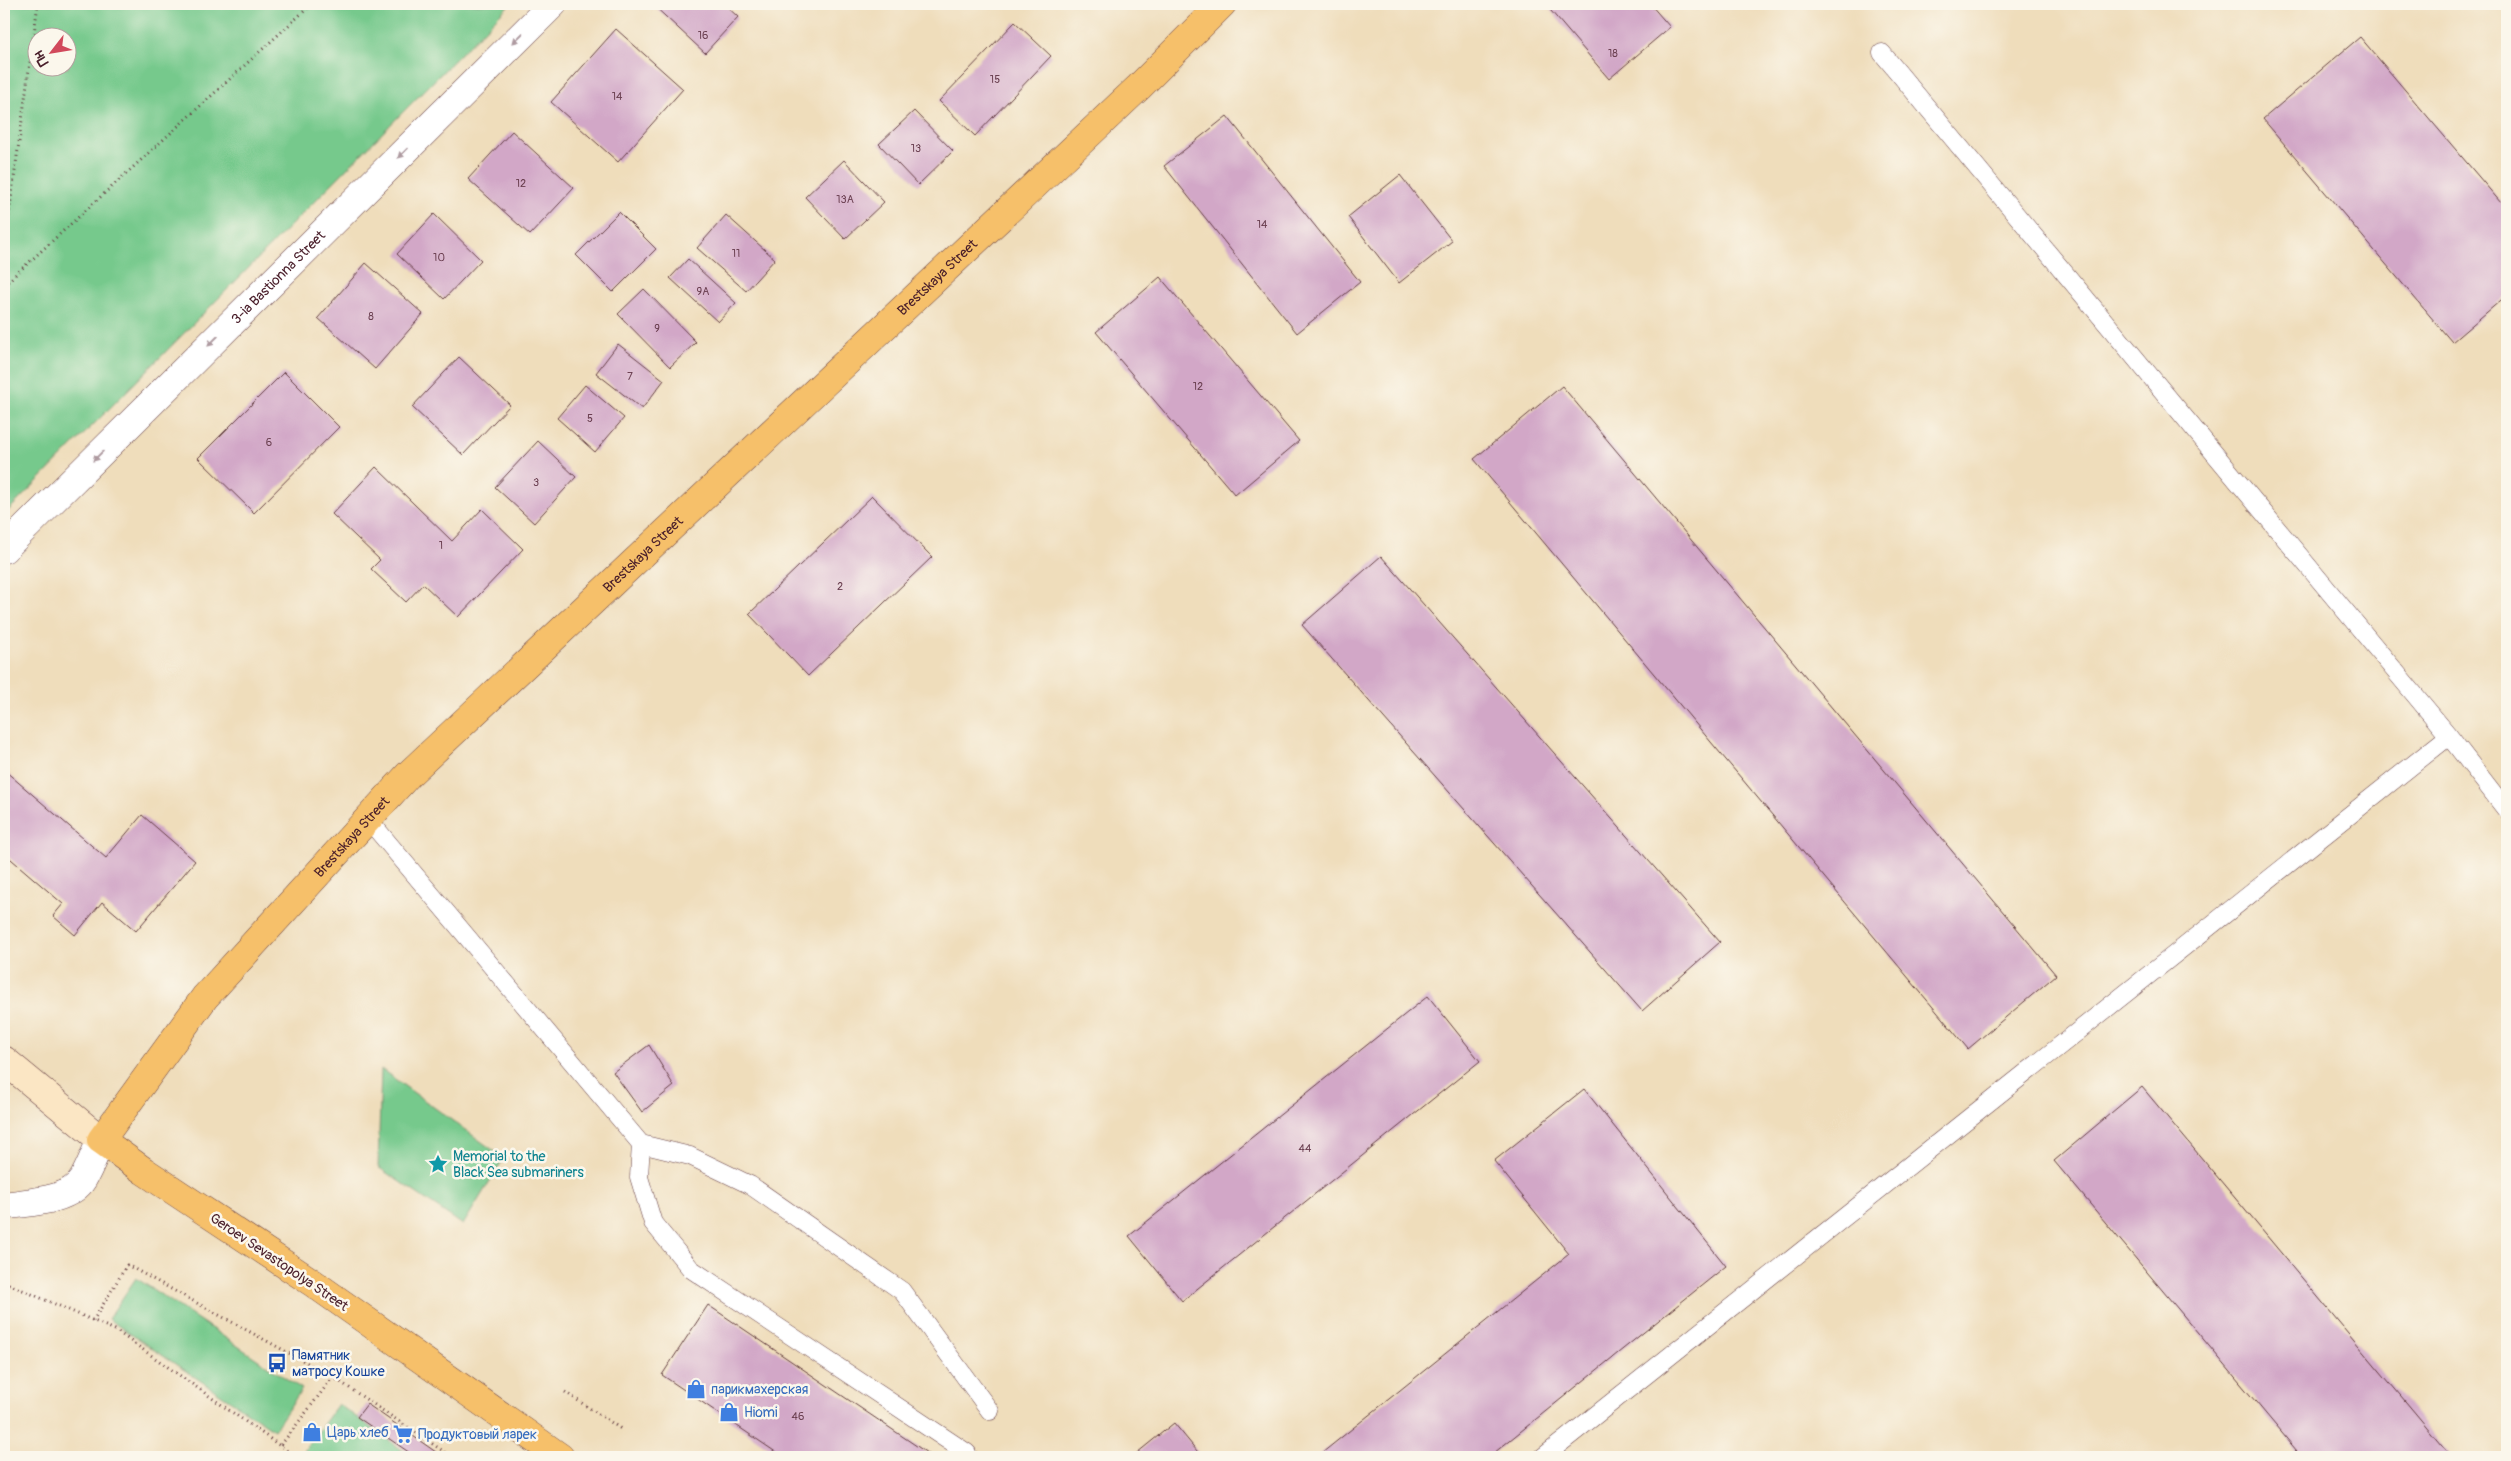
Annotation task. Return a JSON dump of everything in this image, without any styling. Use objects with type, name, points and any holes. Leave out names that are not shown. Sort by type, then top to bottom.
[{"type":"main road","name":"Brestskaya Street","points":[[101,1140],[205,997],[409,774],[1139,87],[1222,4]]},
{"type":"main road","name":"Geroev Sevastopolya Street","points":[[4,1060],[101,1140],[144,1171],[314,1283],[560,1457]]},
{"type":"street","name":"3-ia Bastionna Street","points":[[4,549],[552,4]]},
{"type":"street","points":[[4,1206],[44,1200],[72,1190],[83,1180],[101,1140]]},
{"type":"lane","points":[[1882,53],[2449,736],[2507,811]]},
{"type":"lane","points":[[1543,1457],[2449,736]]},
{"type":"lane","points":[[368,819],[641,1144],[690,1156],[750,1185],[902,1292],[990,1411]]},
{"type":"lane","points":[[641,1144],[639,1177],[653,1223],[690,1269],[967,1453]]},
{"type":"path","points":[[4,251],[38,4]]},
{"type":"path","points":[[4,285],[312,4]]},
{"type":"path","points":[[93,1321],[127,1265],[333,1377],[452,1457]]},
{"type":"path","points":[[4,1282],[115,1330],[296,1457]]},
{"type":"path","points":[[281,1445],[333,1377]]},
{"type":"path","points":[[565,1392],[621,1429]]},
{"type":"path","points":[[656,1454],[661,1457]]},
{"type":"green space","points":[[4,4],[510,4],[4,515]]},
{"type":"green space","points":[[381,1069],[504,1158],[463,1225],[378,1167]]},
{"type":"green space","points":[[136,1278],[302,1389],[274,1430],[108,1319]]},
{"type":"green space","points":[[338,1404],[412,1457],[307,1457],[302,1454]]},
{"type":"building","points":[[652,4],[724,4],[738,17],[705,53]]},
{"type":"building","points":[[1545,4],[1650,4],[1670,27],[1609,79]]},
{"type":"building","points":[[1015,22],[1051,56],[975,136],[939,101]]},
{"type":"building","points":[[616,29],[683,89],[618,162],[551,102]]},
{"type":"building","points":[[2360,37],[2507,210],[2507,295],[2452,342],[2263,119]]},
{"type":"building","points":[[914,111],[953,151],[918,185],[879,144]]},
{"type":"building","points":[[1227,116],[1360,282],[1297,333],[1164,166]]},
{"type":"building","points":[[512,131],[574,188],[530,235],[468,179]]},
{"type":"building","points":[[844,160],[884,202],[845,239],[805,197]]},
{"type":"building","points":[[1400,175],[1452,241],[1399,283],[1348,217]]},
{"type":"building","points":[[619,212],[656,249],[613,292],[576,255]]},
{"type":"building","points":[[434,214],[481,260],[444,299],[397,254]]},
{"type":"building","points":[[726,215],[775,259],[746,291],[697,248]]},
{"type":"building","points":[[688,259],[736,303],[718,322],[670,278]]},
{"type":"building","points":[[366,263],[423,314],[375,369],[318,318]]},
{"type":"building","points":[[1160,277],[1299,441],[1235,495],[1096,332]]},
{"type":"building","points":[[644,289],[696,342],[670,367],[618,314]]},
{"type":"building","points":[[618,344],[664,380],[642,409],[596,373]]},
{"type":"building","points":[[459,357],[510,405],[463,455],[412,407]]},
{"type":"building","points":[[284,372],[339,427],[254,513],[198,458]]},
{"type":"building","points":[[585,385],[624,418],[595,452],[557,418]]},
{"type":"building","points":[[1562,386],[2056,975],[1968,1049],[1474,459]]},
{"type":"building","points":[[538,441],[576,477],[534,523],[495,487]]},
{"type":"building","points":[[376,467],[452,541],[482,509],[523,549],[458,617],[423,584],[406,602],[371,569],[380,560],[332,514]]},
{"type":"building","points":[[872,496],[932,557],[808,676],[749,614]]},
{"type":"building","points":[[1381,556],[1720,942],[1642,1011],[1302,625]]},
{"type":"building","points":[[4,770],[106,858],[142,815],[195,861],[136,931],[102,902],[75,935],[53,916],[63,904],[4,853]]},
{"type":"building","points":[[1428,996],[1480,1061],[1182,1301],[1129,1236]]},
{"type":"building","points":[[649,1045],[674,1086],[642,1112],[613,1072]]},
{"type":"building","points":[[2142,1087],[2452,1457],[2302,1457],[2054,1161]]},
{"type":"building","points":[[1584,1089],[1726,1266],[1489,1457],[1317,1457],[1569,1254],[1494,1161]]},
{"type":"building","points":[[708,1305],[933,1457],[783,1457],[662,1375]]},
{"type":"building","points":[[367,1404],[443,1457],[416,1457],[357,1417]]},
{"type":"building","points":[[1174,1423],[1202,1457],[1132,1457]]},
{"type":"place","name":"Memorial to the Black Sea submariners","points":[[438,1164]]},
{"type":"place","name":"Памятник матросу Кошке","points":[[277,1363]]},
{"type":"place","name":"парикмахерская","points":[[696,1389]]},
{"type":"place","name":"Hiomi","points":[[729,1412]]},
{"type":"place","name":"Царь хлеб","points":[[312,1432]]},
{"type":"place","name":"Продуктовый ларек","points":[[403,1434]]}]
